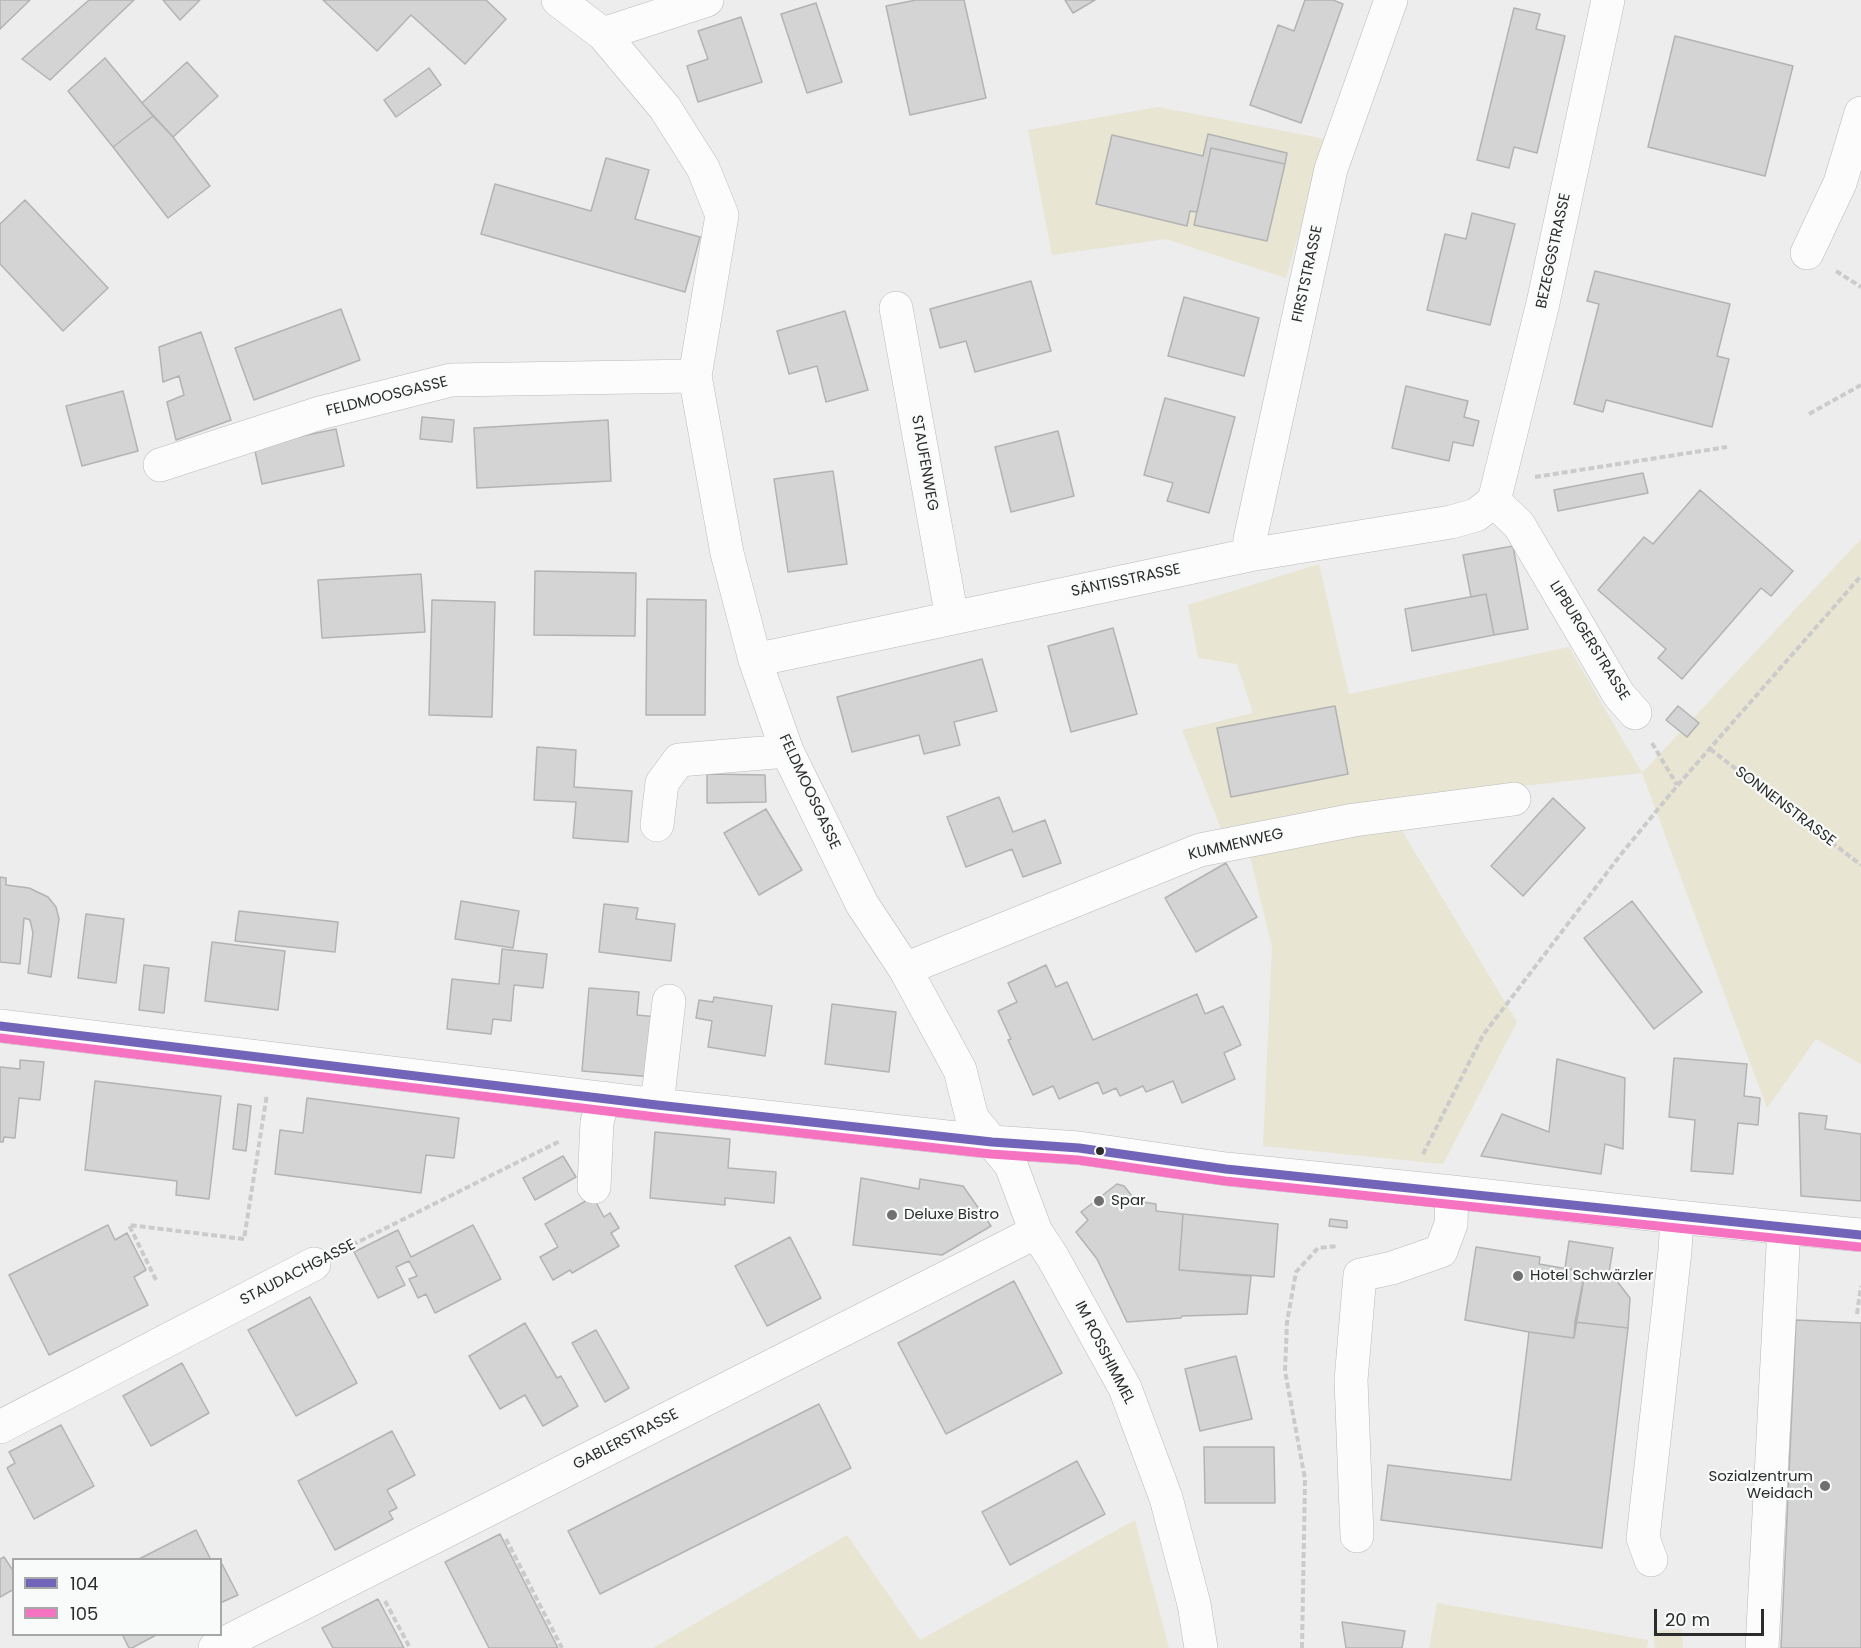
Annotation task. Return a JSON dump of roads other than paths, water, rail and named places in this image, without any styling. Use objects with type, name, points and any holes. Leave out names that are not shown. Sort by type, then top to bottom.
[{"type":"street","name":"FELDMOOSGASSE","points":[[558,0],[603,34],[665,108],[703,168],[722,215],[695,376],[727,553],[755,660],[787,751],[862,904],[905,969],[960,1070],[972,1118],[992,1142]]},
{"type":"street","points":[[603,34],[708,0]]},
{"type":"street","name":"FIRSTSTRASSE","points":[[1249,555],[1250,539],[1331,169],[1391,0]]},
{"type":"street","name":"BEZEGGSTRASSE","points":[[1494,501],[1543,303],[1608,0]]},
{"type":"street","points":[[1807,253],[1840,183],[1861,113]]},
{"type":"street","name":"STAUFENWEG","points":[[896,308],[952,618]]},
{"type":"street","name":"FELDMOOSGASSE","points":[[160,465],[320,413],[451,380],[695,376]]},
{"type":"street","name":"SÄNTISSTRASSE","points":[[755,660],[1249,555],[1451,522],[1476,515],[1494,501]]},
{"type":"street","name":"LIPBURGERSTRASSE","points":[[1494,501],[1519,525],[1618,694],[1635,713]]},
{"type":"street","points":[[657,825],[662,783],[679,759],[787,751]]},
{"type":"street","name":"KUMMENWEG","points":[[905,969],[1200,850],[1354,820],[1514,799]]},
{"type":"street","points":[[657,1105],[669,1001]]},
{"type":"street","points":[[0,1026],[273,1058],[601,1110],[657,1105],[992,1142],[1079,1148],[1226,1169],[1784,1228],[1861,1234]]},
{"type":"street","points":[[594,1187],[601,1110]]},
{"type":"street","name":"IM ROSSHIMMEL","points":[[992,1142],[1011,1165],[1036,1232],[1052,1256],[1125,1388],[1166,1498],[1194,1604],[1201,1648]]},
{"type":"street","points":[[1357,1536],[1351,1380],[1360,1275],[1392,1268],[1441,1251],[1452,1224],[1452,1192]]},
{"type":"street","points":[[1651,1560],[1643,1538],[1677,1217]]},
{"type":"street","points":[[1762,1648],[1784,1228]]},
{"type":"street","name":"GABLERSTRASSE","points":[[215,1648],[1036,1232]]},
{"type":"street","name":"STAUDACHGASSE","points":[[0,1427],[314,1264]]},
{"type":"place","name":"Spar","points":[[1099,1201]]},
{"type":"place","name":"Deluxe Bistro","points":[[892,1215]]},
{"type":"place","name":"Hotel Schwärzler","points":[[1518,1276]]},
{"type":"place","name":"Sozialzentrum Weidach","points":[[1825,1486]]}]
